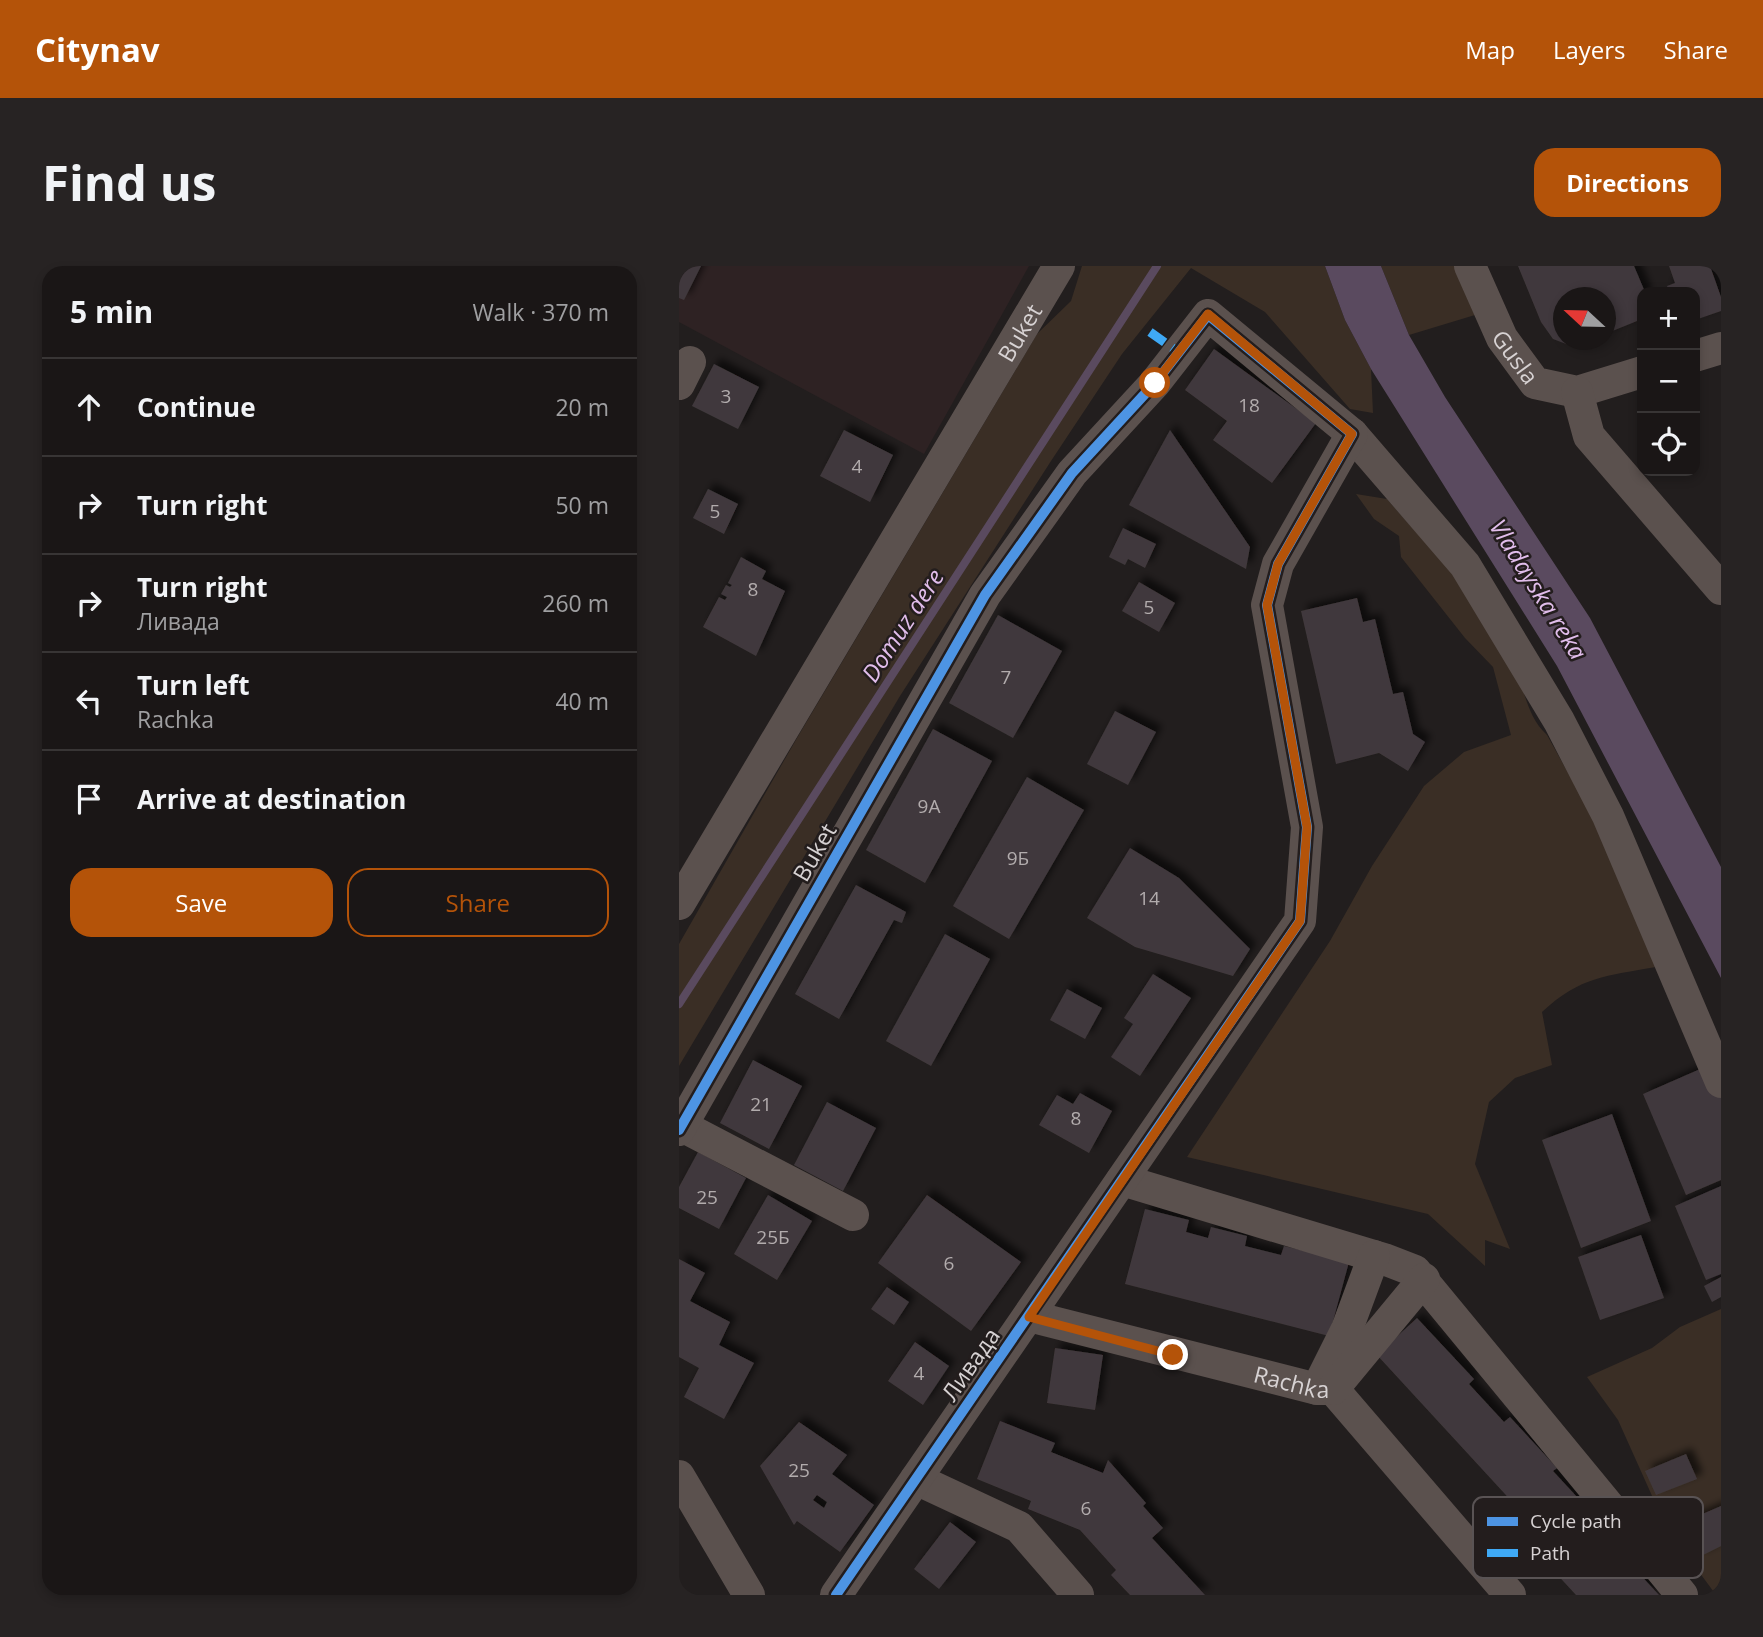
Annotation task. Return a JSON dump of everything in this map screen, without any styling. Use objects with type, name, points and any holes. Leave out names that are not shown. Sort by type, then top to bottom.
[{"type":"street","name":"Gusla","points":[[1470,266],[1502,338],[1535,383],[1577,392],[1637,374]]},
{"type":"street","name":"Buket","points":[[679,904],[1058,267]]},
{"type":"street","name":"Buket","points":[[680,1128],[985,595],[1072,473],[1155,383],[1208,314],[1352,434]]},
{"type":"street","points":[[1700,354],[1721,348]]},
{"type":"street","points":[[1577,392],[1589,436],[1721,589]]},
{"type":"street","points":[[1352,434],[1465,565],[1552,709],[1608,816],[1721,1082]]},
{"type":"street","name":"Ливада","points":[[836,1595],[1300,921],[1307,827],[1267,605],[1278,564],[1352,434]]},
{"type":"street","points":[[680,1128],[853,1215]]},
{"type":"street","points":[[1122,1180],[1374,1256],[1415,1271],[1602,1497]]},
{"type":"street","points":[[1325,1389],[1374,1256]]},
{"type":"street","points":[[1325,1389],[1424,1279]]},
{"type":"street","name":"Rachka","points":[[1029,1317],[1325,1389],[1473,1554]]},
{"type":"street","points":[[679,1476],[749,1595]]},
{"type":"street","points":[[916,1479],[1019,1527],[1078,1595]]},
{"type":"street","name":"Rachka","points":[[1495,1578],[1510,1595]]},
{"type":"street","points":[[1668,1578],[1682,1595]]},
{"type":"shaded area","points":[[679,266],[1029,266],[924,454],[679,322]]},
{"type":"shaded area","points":[[1082,266],[1325,266],[1345,320],[1371,369],[1373,413],[1350,409],[1265,312],[1191,268],[1122,354],[900,696],[679,1066],[679,944],[797,738],[1037,334],[1071,301]]},
{"type":"shaded area","points":[[1381,266],[1454,266],[1475,315],[1409,335]]},
{"type":"shaded area","points":[[1356,494],[1387,499],[1453,574],[1499,635],[1515,664],[1533,717],[1547,735],[1610,848],[1656,967],[1595,979],[1556,1000],[1542,1012],[1552,1065],[1515,1078],[1489,1102],[1475,1164],[1510,1249],[1485,1240],[1485,1266],[1428,1214],[1187,1157],[1330,941],[1372,866],[1424,786],[1464,752],[1511,735],[1493,667],[1465,638],[1401,557],[1399,536],[1374,519]]},
{"type":"shaded area","points":[[1721,1309],[1721,1595],[1716,1595],[1703,1577],[1703,1497],[1653,1497],[1618,1420],[1587,1377],[1652,1348],[1680,1327]]},
{"type":"water","name":"Vladayska reka","points":[[1325,266],[1381,266],[1409,335],[1445,397],[1590,618],[1721,867],[1721,978],[1557,666],[1371,369],[1345,320]]},
{"type":"building","points":[[679,266],[701,266],[684,300],[679,298]]},
{"type":"building","points":[[1518,266],[1634,266],[1643,287],[1637,287],[1637,321],[1616,330],[1616,287],[1553,287],[1553,339],[1541,322]]},
{"type":"building","points":[[1669,266],[1710,266],[1721,297],[1721,311],[1700,318],[1700,287],[1667,287],[1675,283]]},
{"type":"building","points":[[1214,349],[1316,423],[1272,483],[1213,440],[1227,421],[1185,390]]},
{"type":"building","points":[[714,364],[759,387],[738,429],[692,406]]},
{"type":"building","points":[[844,430],[893,455],[870,502],[820,476]]},
{"type":"building","points":[[1170,430],[1250,547],[1246,569],[1129,505]]},
{"type":"building","points":[[708,489],[738,504],[724,534],[693,518]]},
{"type":"building","points":[[1123,528],[1156,544],[1145,568],[1128,559],[1125,565],[1109,557]]},
{"type":"building","points":[[741,557],[766,571],[762,579],[785,591],[756,656],[703,627],[719,597],[725,600],[727,597],[721,594],[726,585],[732,585],[728,583]]},
{"type":"building","points":[[1139,582],[1175,603],[1159,632],[1122,611]]},
{"type":"building","points":[[1357,598],[1363,622],[1375,619],[1393,694],[1403,692],[1413,734],[1425,742],[1408,771],[1379,753],[1336,764],[1301,611]]},
{"type":"building","points":[[998,615],[1062,651],[1013,738],[949,703]]},
{"type":"building","points":[[1115,711],[1156,732],[1128,785],[1087,764]]},
{"type":"building","points":[[933,729],[992,761],[925,883],[866,850]]},
{"type":"building","points":[[1027,777],[1084,810],[1009,939],[953,906]]},
{"type":"building","points":[[1130,848],[1179,878],[1250,949],[1233,976],[1135,947],[1087,918]]},
{"type":"building","points":[[856,885],[906,912],[902,923],[894,920],[839,1019],[795,994]]},
{"type":"building","points":[[945,934],[990,959],[931,1066],[886,1041]]},
{"type":"building","points":[[1153,974],[1191,998],[1140,1076],[1111,1057],[1133,1024],[1124,1018]]},
{"type":"building","points":[[1067,989],[1102,1008],[1085,1039],[1050,1020]]},
{"type":"building","points":[[753,1060],[802,1086],[769,1149],[720,1123]]},
{"type":"building","points":[[1707,1066],[1721,1098],[1721,1180],[1686,1195],[1643,1094]]},
{"type":"building","points":[[1080,1093],[1112,1111],[1089,1153],[1039,1125],[1057,1095],[1073,1104]]},
{"type":"building","points":[[827,1102],[876,1128],[843,1191],[794,1165]]},
{"type":"building","points":[[1612,1114],[1651,1221],[1581,1248],[1542,1140]]},
{"type":"building","points":[[698,1152],[746,1178],[719,1229],[679,1208],[679,1187]]},
{"type":"building","points":[[1721,1186],[1721,1274],[1706,1280],[1675,1206]]},
{"type":"building","points":[[768,1195],[812,1221],[777,1280],[734,1254]]},
{"type":"building","points":[[927,1195],[1021,1262],[971,1331],[878,1263]]},
{"type":"building","points":[[1145,1209],[1189,1220],[1186,1232],[1208,1238],[1211,1227],[1247,1236],[1245,1246],[1281,1255],[1284,1246],[1349,1262],[1329,1336],[1125,1284]]},
{"type":"building","points":[[1641,1235],[1664,1298],[1600,1320],[1578,1257]]},
{"type":"building","points":[[679,1259],[705,1273],[690,1301],[730,1322],[719,1345],[754,1363],[724,1419],[684,1397],[699,1368],[679,1357]]},
{"type":"building","points":[[1721,1277],[1721,1297],[1712,1302],[1704,1286]]},
{"type":"building","points":[[887,1287],[909,1302],[894,1325],[871,1309]]},
{"type":"building","points":[[1417,1318],[1474,1379],[1469,1384],[1504,1422],[1510,1417],[1557,1468],[1553,1471],[1577,1497],[1508,1497],[1377,1355]]},
{"type":"building","points":[[915,1342],[949,1366],[923,1405],[888,1381]]},
{"type":"building","points":[[1055,1348],[1103,1355],[1095,1410],[1047,1403]]},
{"type":"building","points":[[1000,1421],[1055,1443],[1051,1452],[1103,1473],[1108,1460],[1146,1503],[1143,1506],[1163,1528],[1152,1538],[1205,1595],[1130,1595],[1111,1575],[1116,1570],[1080,1530],[1028,1509],[1031,1501],[977,1479]]},
{"type":"building","points":[[799,1422],[847,1455],[832,1474],[874,1505],[840,1552],[797,1521],[794,1525],[760,1466]],"holes":[[[817,1495],[827,1502],[824,1508],[813,1500]]]},
{"type":"building","points":[[1686,1454],[1697,1479],[1656,1495],[1645,1471]]},
{"type":"building","points":[[1721,1506],[1721,1546],[1703,1555],[1703,1514]]},
{"type":"building","points":[[950,1522],[976,1542],[939,1589],[914,1569]]},
{"type":"building","points":[[1560,1578],[1643,1578],[1659,1595],[1576,1595]]},
{"type":"waterway","name":"Domuz dere","points":[[679,1004],[1157,266]]},
{"type":"marked path","points":[[1150,332],[1178,352]]},
{"type":"cycle path","points":[[679,1130],[985,595],[1072,473],[1155,383],[1208,315],[1352,434],[1278,564],[1267,605],[1307,827],[1300,921],[836,1595]]},
{"type":"route","points":[[1155,383],[1208,314],[1352,434],[1278,564],[1267,605],[1307,827],[1300,921],[1029,1317],[1173,1355]]}]
